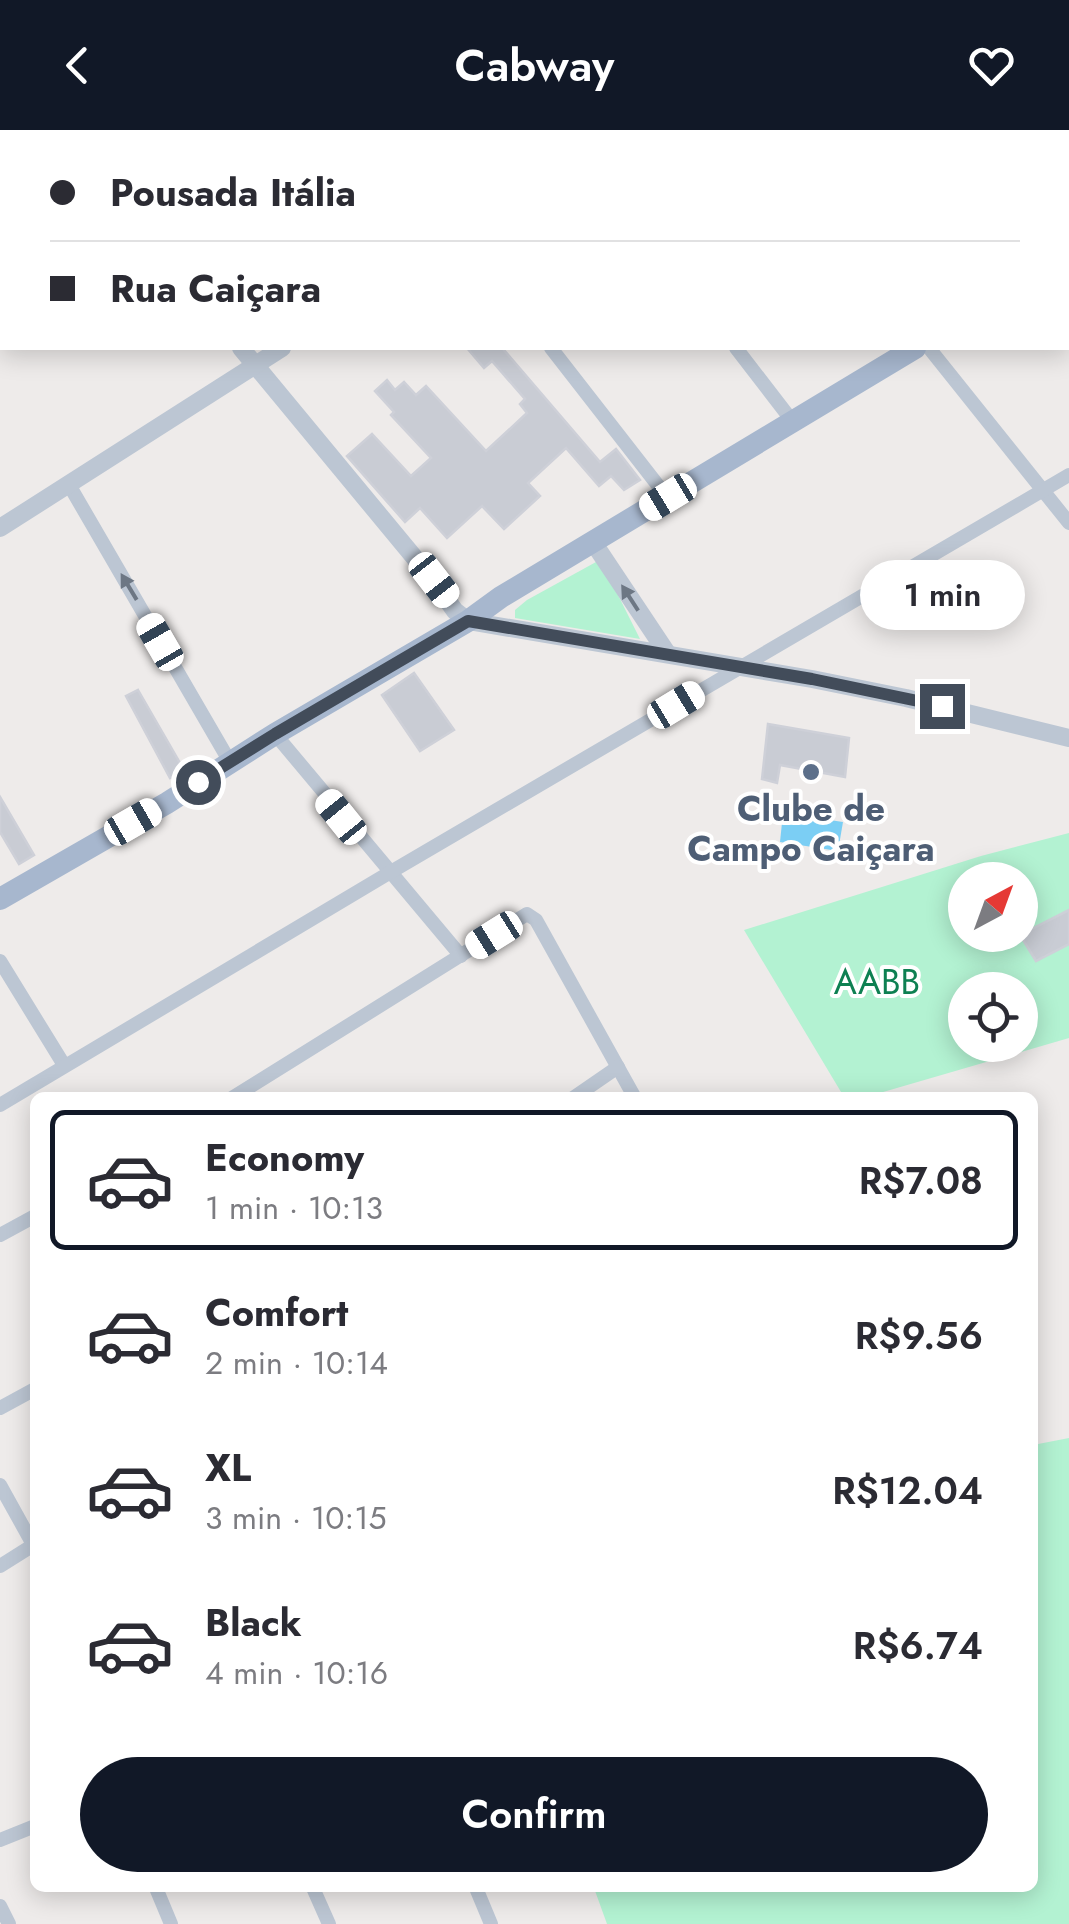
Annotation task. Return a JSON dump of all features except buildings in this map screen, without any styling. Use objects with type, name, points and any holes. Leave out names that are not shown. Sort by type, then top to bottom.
[{"type":"main road","points":[[0,899],[468,621],[912,350]]},
{"type":"street","points":[[243,350],[434,580],[455,611],[468,621],[906,698],[1069,738]]},
{"type":"street","points":[[0,528],[279,350]]},
{"type":"street","points":[[553,350],[668,497]]},
{"type":"street","points":[[738,350],[793,422]]},
{"type":"street","points":[[931,350],[1069,523]]},
{"type":"street","points":[[0,1105],[1069,476]]},
{"type":"street","points":[[68,483],[230,762]]},
{"type":"street","points":[[593,542],[667,653]]},
{"type":"street","points":[[275,734],[460,956]]},
{"type":"street","points":[[242,1092],[527,914],[536,920],[632,1092]]},
{"type":"street","points":[[0,960],[64,1065]]},
{"type":"street","points":[[582,1092],[618,1067]]},
{"type":"street","points":[[0,1235],[30,1219]]},
{"type":"street","points":[[0,1408],[30,1392]]},
{"type":"street","points":[[0,1485],[30,1538]]},
{"type":"street","points":[[0,1566],[30,1547]]},
{"type":"street","points":[[0,1840],[30,1828]]},
{"type":"street","points":[[158,1892],[171,1924]]},
{"type":"street","points":[[315,1892],[328,1924]]},
{"type":"street","points":[[478,1892],[491,1924]]},
{"type":"street","points":[[0,1906],[10,1924]]},
{"type":"green space","points":[[596,562],[611,581],[640,639],[515,618],[515,610],[527,600]]},
{"type":"green space","name":"AABB","points":[[1069,833],[1069,1038],[1038,1047],[1038,972],[948,972],[948,1062],[986,1062],[883,1092],[841,1092],[744,930],[948,866],[948,952],[1038,952],[1038,862],[962,862]]},
{"type":"green space","points":[[1069,1438],[1069,1924],[607,1924],[595,1892],[1038,1892],[1038,1444]]},
{"type":"water","points":[[783,813],[843,822],[838,851],[780,842]]},
{"type":"place","name":"Clube de Campo Caiçara","points":[[811,772]]},
{"type":"route","points":[[198,782],[468,621],[812,679],[942,706]]}]
